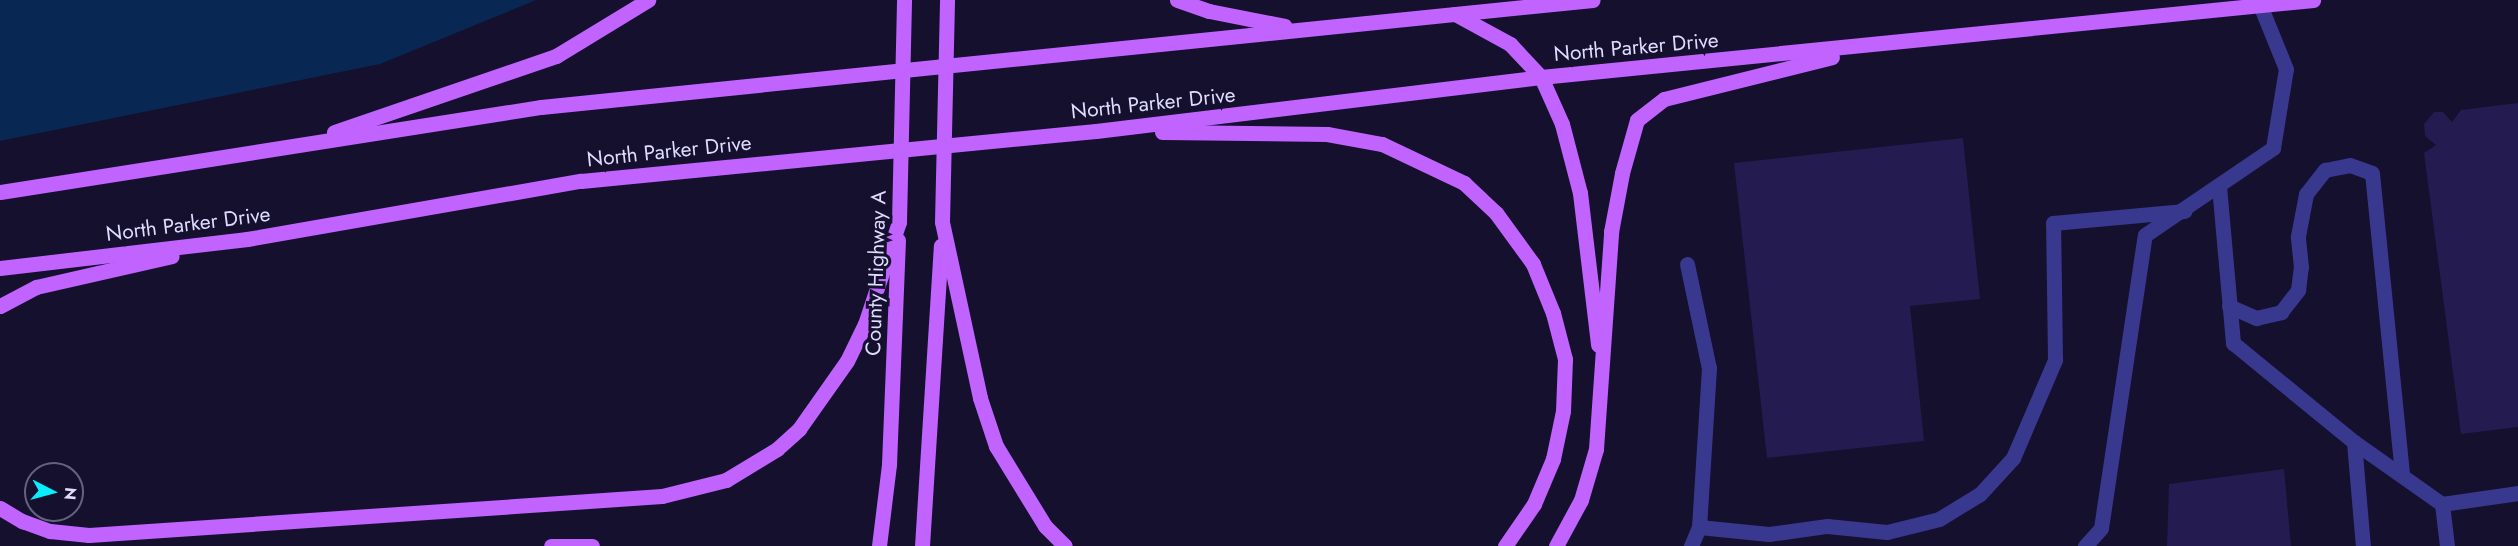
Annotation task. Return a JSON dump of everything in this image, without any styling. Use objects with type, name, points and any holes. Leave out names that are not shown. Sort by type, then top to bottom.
[{"type":"main road","points":[[297,145],[556,56],[648,0]]},
{"type":"main road","name":"County Highway A","points":[[879,546],[889,464],[899,222],[904,0]]},
{"type":"main road","points":[[922,546],[942,222],[947,0]]},
{"type":"main road","points":[[1177,0],[1209,11],[1300,28]]},
{"type":"main road","points":[[0,192],[541,106],[1593,0]]},
{"type":"main road","name":"North Parker Drive","points":[[0,268],[247,239],[581,181],[1096,131],[1541,77],[1881,44],[2258,3],[2313,0]]},
{"type":"main road","points":[[1455,14],[1510,44],[1541,77],[1562,124],[1580,193],[1602,371]]},
{"type":"main road","points":[[1556,546],[1581,500],[1596,449],[1611,232],[1622,173],[1637,120],[1664,99],[1881,44]]},
{"type":"main road","points":[[1096,131],[1328,134],[1382,144],[1464,183],[1496,213],[1533,264],[1553,313],[1564,359],[1563,411],[1553,459],[1534,504],[1505,546]]},
{"type":"main road","points":[[0,200],[36,186]]},
{"type":"main road","points":[[0,508],[50,531],[90,535],[662,496],[715,484],[777,449],[799,429],[822,398],[847,361],[865,324],[899,222]]},
{"type":"main road","points":[[942,222],[980,398],[996,446],[1045,526],[1065,546]]},
{"type":"main road","points":[[0,306],[36,287],[247,239]]},
{"type":"main road","points":[[551,546],[592,546]]},
{"type":"lane","points":[[2100,546],[2145,235],[2184,211],[2273,148],[2286,69],[2258,3]]},
{"type":"lane","points":[[2229,306],[2256,318],[2281,312],[2298,290],[2301,267],[2298,236],[2306,194],[2325,170],[2350,165],[2372,173],[2402,472]]},
{"type":"lane","points":[[2219,186],[2233,343],[2354,442],[2402,472],[2442,504],[2447,546]]},
{"type":"lane","points":[[1699,527],[1769,534],[1827,526],[1887,532],[1939,519],[1980,494],[2013,458],[2055,360],[2053,223],[2184,211]]},
{"type":"lane","points":[[1687,264],[1709,368],[1699,527],[1691,546]]},
{"type":"lane","points":[[2354,442],[2363,546]]},
{"type":"lane","points":[[2442,504],[2518,493]]},
{"type":"lane","points":[[2085,546],[2101,528]]},
{"type":"water","points":[[0,0],[536,0],[380,64],[0,141]]},
{"type":"building","points":[[2518,103],[2518,427],[2461,434],[2424,153],[2436,145],[2425,136],[2424,124],[2434,112],[2443,112],[2452,122],[2461,110]]},
{"type":"building","points":[[1963,138],[1980,299],[1910,306],[1924,441],[1767,458],[1734,163]]},
{"type":"building","points":[[2284,469],[2291,546],[2167,546],[2169,484]]}]
